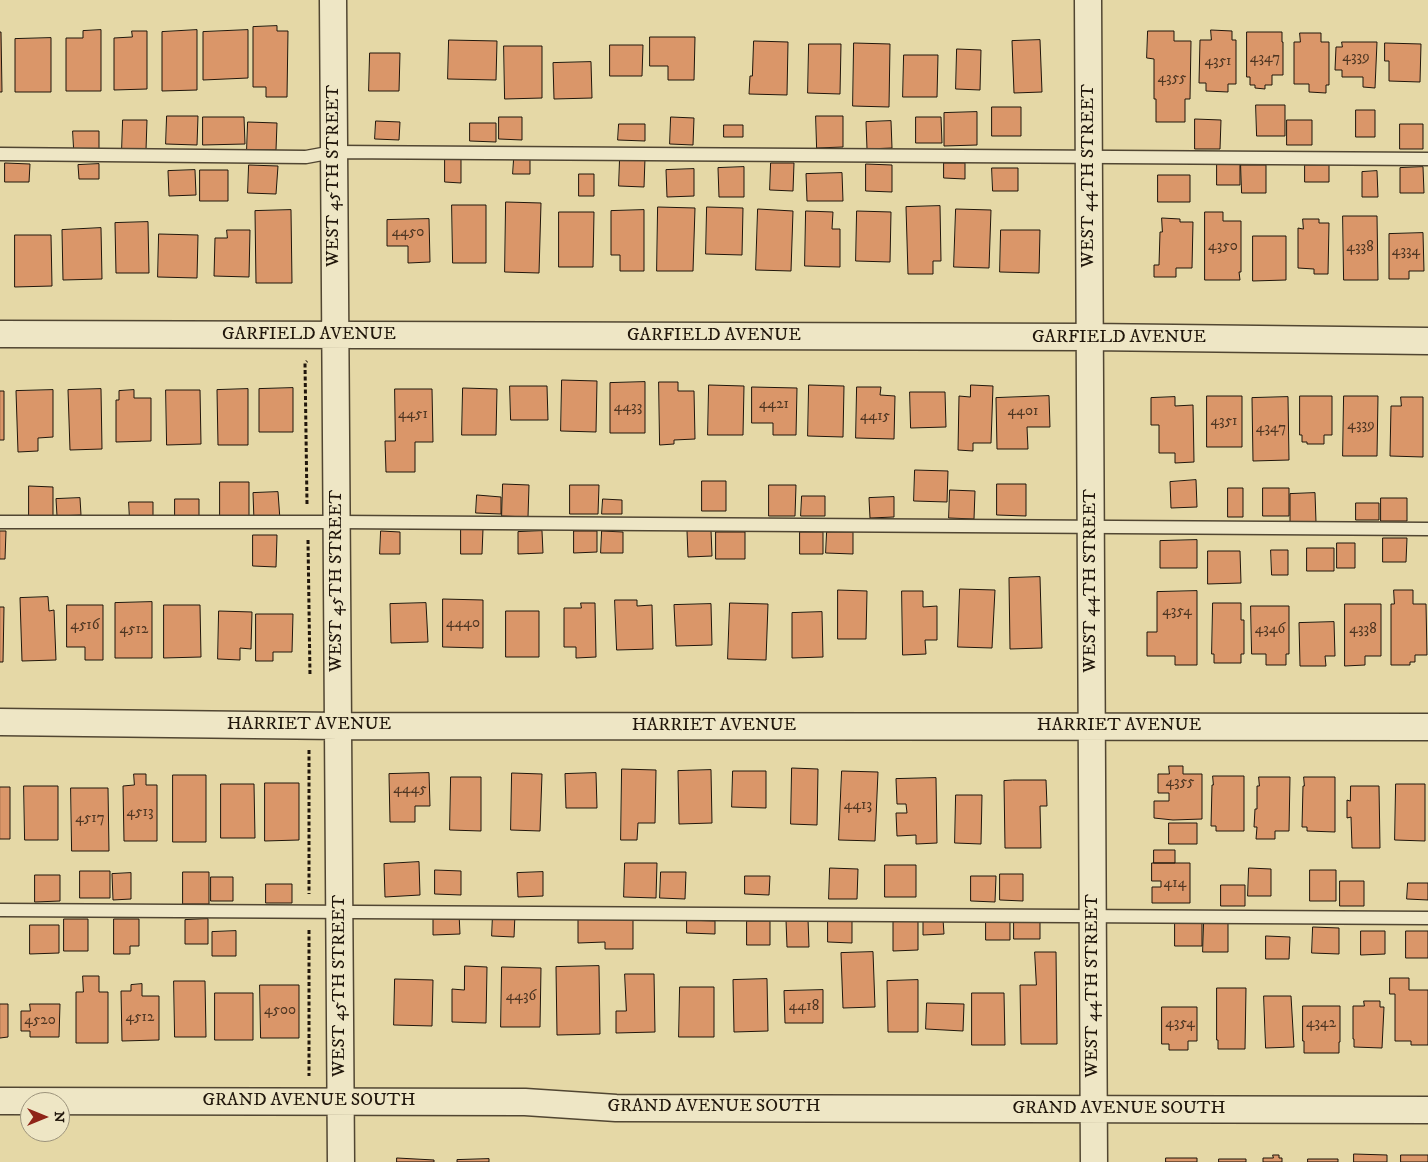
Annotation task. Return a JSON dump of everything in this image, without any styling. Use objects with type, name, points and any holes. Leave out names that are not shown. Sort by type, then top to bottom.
[{"type":"street","name":"WEST 45TH STREET","points":[[333,0],[341,1162]]},
{"type":"street","name":"WEST 44TH STREET","points":[[1088,0],[1094,1162]]},
{"type":"street","name":"GARFIELD AVENUE","points":[[0,334],[1090,337],[1428,341]]},
{"type":"street","name":"HARRIET AVENUE","points":[[0,722],[338,726],[1428,727]]},
{"type":"street","name":"GRAND AVENUE SOUTH","points":[[0,1101],[316,1100],[341,1102],[525,1102],[616,1108],[1428,1110]]},
{"type":"lane","points":[[0,154],[306,157],[333,152],[1428,159]]},
{"type":"lane","points":[[0,522],[336,522],[1428,529]]},
{"type":"lane","points":[[0,910],[1428,918]]},
{"type":"building","points":[[277,26],[277,31],[288,31],[287,97],[266,97],[266,87],[253,87],[253,27]]},
{"type":"building","points":[[101,30],[101,91],[66,91],[66,38],[83,38],[83,31]]},
{"type":"building","points":[[197,30],[197,90],[162,91],[162,32]]},
{"type":"building","points":[[248,30],[248,78],[203,80],[203,32]]},
{"type":"building","points":[[1211,30],[1232,31],[1232,40],[1236,40],[1236,84],[1228,84],[1228,92],[1206,91],[1206,83],[1199,83],[1200,40],[1211,40]]},
{"type":"building","points":[[132,31],[147,31],[147,89],[114,90],[114,38],[132,37]]},
{"type":"building","points":[[1148,31],[1174,31],[1174,41],[1191,41],[1190,99],[1185,99],[1185,122],[1156,122],[1154,59],[1147,58]]},
{"type":"building","points":[[1,32],[2,92],[0,92]]},
{"type":"building","points":[[1247,32],[1282,32],[1283,75],[1272,75],[1272,85],[1265,85],[1265,89],[1255,88],[1255,85],[1250,85],[1250,77],[1247,77]]},
{"type":"building","points":[[1300,33],[1321,33],[1321,42],[1329,42],[1329,85],[1326,85],[1326,93],[1309,92],[1309,84],[1294,84],[1294,42],[1300,42]]},
{"type":"building","points":[[650,37],[695,37],[694,80],[668,80],[668,66],[650,66]]},
{"type":"building","points":[[51,38],[51,92],[15,92],[15,39]]},
{"type":"building","points":[[449,40],[497,41],[496,80],[448,79]]},
{"type":"building","points":[[1040,40],[1042,92],[1014,93],[1012,41]]},
{"type":"building","points":[[754,41],[788,42],[787,95],[749,94]]},
{"type":"building","points":[[1342,42],[1377,42],[1375,88],[1363,87],[1363,77],[1342,77],[1342,70],[1335,70],[1336,47],[1342,47]]},
{"type":"building","points":[[854,43],[890,44],[889,107],[853,106]]},
{"type":"building","points":[[1385,43],[1421,44],[1420,82],[1389,81],[1389,61],[1385,61]]},
{"type":"building","points":[[809,44],[841,44],[840,94],[808,93]]},
{"type":"building","points":[[610,45],[643,45],[642,76],[610,76]]},
{"type":"building","points":[[504,46],[542,46],[542,98],[505,99]]},
{"type":"building","points":[[957,49],[981,50],[980,90],[956,89]]},
{"type":"building","points":[[370,53],[400,53],[399,91],[369,91]]},
{"type":"building","points":[[904,55],[938,55],[937,97],[903,97]]},
{"type":"building","points":[[591,62],[592,98],[554,99],[553,63]]},
{"type":"building","points":[[1256,105],[1285,105],[1285,136],[1257,136]]},
{"type":"building","points":[[992,107],[1021,107],[1021,136],[992,136]]},
{"type":"building","points":[[1356,110],[1375,110],[1375,137],[1356,137]]},
{"type":"building","points":[[977,112],[977,145],[944,146],[944,113]]},
{"type":"building","points":[[167,116],[198,116],[197,145],[166,144]]},
{"type":"building","points":[[816,116],[843,116],[843,147],[817,148]]},
{"type":"building","points":[[203,117],[244,117],[245,144],[203,145]]},
{"type":"building","points":[[499,117],[522,117],[522,140],[499,139]]},
{"type":"building","points":[[671,117],[694,118],[693,145],[670,144]]},
{"type":"building","points":[[916,117],[941,117],[942,143],[916,143]]},
{"type":"building","points":[[1195,119],[1221,120],[1220,149],[1195,149]]},
{"type":"building","points":[[123,120],[147,120],[146,150],[122,150]]},
{"type":"building","points":[[1287,120],[1312,120],[1312,145],[1287,145]]},
{"type":"building","points":[[376,121],[400,122],[399,140],[375,139]]},
{"type":"building","points":[[891,121],[892,148],[867,149],[866,122]]},
{"type":"building","points":[[248,122],[277,123],[276,150],[247,150]]},
{"type":"building","points":[[470,123],[496,123],[496,142],[470,141]]},
{"type":"building","points":[[619,124],[645,124],[645,141],[618,140]]},
{"type":"building","points":[[1400,124],[1423,124],[1423,149],[1400,149]]},
{"type":"building","points":[[724,125],[743,125],[743,137],[724,137]]},
{"type":"building","points":[[73,131],[99,131],[99,149],[74,149]]},
{"type":"building","points":[[445,157],[461,157],[461,183],[445,182]]},
{"type":"building","points":[[620,158],[645,158],[644,187],[619,186]]},
{"type":"building","points":[[514,159],[530,159],[530,174],[513,174]]},
{"type":"building","points":[[5,163],[30,164],[29,182],[5,182]]},
{"type":"building","points":[[771,163],[794,163],[793,191],[770,190]]},
{"type":"building","points":[[944,163],[965,163],[965,179],[944,178]]},
{"type":"building","points":[[99,164],[99,179],[79,179],[78,165]]},
{"type":"building","points":[[866,164],[892,165],[892,192],[866,191]]},
{"type":"building","points":[[1217,164],[1240,164],[1240,185],[1217,185]]},
{"type":"building","points":[[249,165],[278,166],[276,194],[248,193]]},
{"type":"building","points":[[1241,165],[1266,165],[1266,193],[1242,193]]},
{"type":"building","points":[[1305,165],[1329,165],[1329,182],[1305,182]]},
{"type":"building","points":[[744,167],[744,197],[719,197],[718,168]]},
{"type":"building","points":[[1423,167],[1424,193],[1400,193],[1400,168]]},
{"type":"building","points":[[992,168],[1018,168],[1018,191],[993,191]]},
{"type":"building","points":[[694,169],[694,196],[667,197],[666,170]]},
{"type":"building","points":[[195,170],[196,195],[169,196],[168,171]]},
{"type":"building","points":[[200,170],[228,170],[228,201],[200,201]]},
{"type":"building","points":[[1377,171],[1378,197],[1362,197],[1362,172]]},
{"type":"building","points":[[842,173],[843,201],[807,201],[806,174]]},
{"type":"building","points":[[579,174],[594,174],[594,196],[579,196]]},
{"type":"building","points":[[1158,175],[1190,175],[1190,202],[1158,202]]},
{"type":"building","points":[[506,202],[541,203],[539,273],[505,272]]},
{"type":"building","points":[[452,205],[486,205],[486,263],[453,263]]},
{"type":"building","points":[[940,206],[941,261],[933,261],[933,274],[908,274],[906,207]]},
{"type":"building","points":[[658,207],[695,208],[693,271],[657,271]]},
{"type":"building","points":[[707,207],[743,208],[742,255],[706,254]]},
{"type":"building","points":[[758,209],[793,211],[791,271],[756,270]]},
{"type":"building","points":[[956,209],[991,210],[989,268],[954,267]]},
{"type":"building","points":[[291,210],[292,283],[256,283],[255,211]]},
{"type":"building","points":[[644,210],[644,271],[620,271],[620,255],[611,255],[611,211]]},
{"type":"building","points":[[806,211],[833,212],[832,229],[840,229],[840,267],[805,266]]},
{"type":"building","points":[[857,211],[891,212],[890,262],[856,261]]},
{"type":"building","points":[[559,212],[594,212],[593,267],[559,267]]},
{"type":"building","points":[[1205,212],[1223,212],[1223,221],[1241,221],[1240,280],[1205,280]]},
{"type":"building","points":[[1343,216],[1377,216],[1378,280],[1344,280]]},
{"type":"building","points":[[1162,218],[1180,219],[1180,222],[1193,222],[1192,268],[1176,268],[1176,277],[1154,277],[1154,265],[1159,265]]},
{"type":"building","points":[[429,219],[430,262],[408,263],[408,246],[387,246],[387,220]]},
{"type":"building","points":[[1303,219],[1319,219],[1319,223],[1329,223],[1328,274],[1314,274],[1314,269],[1298,268],[1298,228],[1303,229]]},
{"type":"building","points":[[148,222],[149,273],[116,273],[115,223]]},
{"type":"building","points":[[101,228],[102,279],[63,280],[62,230]]},
{"type":"building","points":[[227,230],[250,230],[249,277],[214,276],[215,238],[227,238]]},
{"type":"building","points":[[1001,230],[1040,230],[1039,273],[1000,272]]},
{"type":"building","points":[[1423,233],[1424,271],[1409,271],[1409,279],[1389,279],[1389,234]]},
{"type":"building","points":[[159,234],[198,235],[197,278],[158,277]]},
{"type":"building","points":[[15,235],[51,235],[52,286],[15,287]]},
{"type":"building","points":[[1253,236],[1286,236],[1286,280],[1253,281]]},
{"type":"building","points":[[562,380],[597,381],[596,432],[561,431]]},
{"type":"building","points":[[645,382],[645,433],[610,433],[610,383]]},
{"type":"building","points":[[659,382],[678,382],[678,391],[694,391],[695,439],[674,440],[674,444],[660,445]]},
{"type":"building","points":[[709,385],[744,386],[743,435],[708,435]]},
{"type":"building","points":[[809,385],[844,386],[843,437],[808,436]]},
{"type":"building","points":[[971,385],[993,386],[991,443],[973,443],[973,451],[958,450],[959,396],[970,397]]},
{"type":"building","points":[[510,386],[547,386],[548,420],[511,420]]},
{"type":"building","points":[[752,387],[797,388],[796,435],[773,435],[773,423],[752,423]]},
{"type":"building","points":[[857,387],[881,387],[880,395],[895,396],[894,439],[856,438]]},
{"type":"building","points":[[293,388],[293,432],[259,432],[259,389]]},
{"type":"building","points":[[463,388],[497,389],[496,435],[462,435]]},
{"type":"building","points":[[101,389],[102,449],[70,450],[68,390]]},
{"type":"building","points":[[248,389],[248,445],[218,445],[217,390]]},
{"type":"building","points":[[395,389],[432,389],[433,442],[415,442],[415,472],[386,472],[385,441],[395,441]]},
{"type":"building","points":[[53,390],[53,437],[38,438],[38,451],[18,452],[16,391]]},
{"type":"building","points":[[134,390],[134,398],[151,398],[151,441],[116,442],[116,400],[119,400],[119,391]]},
{"type":"building","points":[[166,390],[200,390],[201,444],[167,445]]},
{"type":"building","points":[[0,391],[4,391],[4,440],[0,440]]},
{"type":"building","points":[[910,392],[945,392],[946,427],[911,428]]},
{"type":"building","points":[[1049,396],[1050,427],[1027,427],[1028,449],[997,449],[996,398]]},
{"type":"building","points":[[1207,396],[1242,396],[1242,447],[1207,447]]},
{"type":"building","points":[[1300,396],[1332,396],[1332,435],[1324,435],[1324,444],[1307,444],[1307,442],[1302,442],[1302,435],[1300,435]]},
{"type":"building","points":[[1344,396],[1378,396],[1377,456],[1343,456]]},
{"type":"building","points":[[1175,397],[1175,406],[1193,405],[1194,462],[1175,463],[1175,453],[1159,453],[1159,425],[1151,425],[1151,398]]},
{"type":"building","points":[[1288,397],[1289,460],[1253,461],[1252,398]]},
{"type":"building","points":[[1401,397],[1423,397],[1423,457],[1390,456],[1391,406],[1401,406]]},
{"type":"building","points":[[915,470],[948,471],[947,502],[914,501]]},
{"type":"building","points":[[1196,480],[1197,507],[1171,508],[1170,482]]},
{"type":"building","points":[[702,481],[726,481],[726,511],[702,511]]},
{"type":"building","points":[[220,482],[249,482],[249,522],[220,521]]},
{"type":"building","points":[[503,484],[529,485],[528,517],[502,516]]},
{"type":"building","points":[[997,484],[1026,484],[1026,516],[997,515]]},
{"type":"building","points":[[570,485],[599,485],[598,514],[570,514]]},
{"type":"building","points":[[769,485],[796,485],[795,516],[769,516]]},
{"type":"building","points":[[29,486],[53,487],[53,518],[29,518]]},
{"type":"building","points":[[1228,488],[1243,488],[1243,517],[1228,517]]},
{"type":"building","points":[[1263,488],[1289,488],[1289,516],[1263,516]]},
{"type":"building","points":[[950,490],[975,491],[974,519],[949,518]]},
{"type":"building","points":[[278,492],[280,520],[254,521],[253,493]]},
{"type":"building","points":[[1315,493],[1316,522],[1290,522],[1290,494]]},
{"type":"building","points":[[477,495],[501,497],[501,514],[476,513]]},
{"type":"building","points":[[802,496],[825,496],[825,516],[801,516]]},
{"type":"building","points":[[894,497],[894,517],[870,518],[869,498]]},
{"type":"building","points":[[80,498],[81,515],[57,516],[56,499]]},
{"type":"building","points":[[1381,498],[1407,498],[1407,521],[1381,521]]},
{"type":"building","points":[[175,499],[199,499],[199,519],[175,519]]},
{"type":"building","points":[[603,499],[622,500],[622,514],[602,514]]},
{"type":"building","points":[[129,502],[153,502],[153,520],[130,521]]},
{"type":"building","points":[[1356,503],[1379,503],[1379,520],[1356,520]]},
{"type":"building","points":[[461,529],[483,529],[482,554],[461,554]]},
{"type":"building","points":[[711,530],[712,556],[688,557],[687,531]]},
{"type":"building","points":[[0,531],[6,531],[5,559],[0,559]]},
{"type":"building","points":[[381,531],[400,532],[400,554],[380,554]]},
{"type":"building","points":[[542,531],[543,553],[518,554],[518,532]]},
{"type":"building","points":[[574,531],[597,531],[597,552],[574,553]]},
{"type":"building","points":[[602,531],[623,532],[623,553],[601,553]]},
{"type":"building","points":[[716,532],[745,532],[745,559],[716,559]]},
{"type":"building","points":[[800,532],[823,532],[823,554],[800,554]]},
{"type":"building","points":[[827,532],[853,532],[853,554],[826,553]]},
{"type":"building","points":[[253,535],[277,535],[276,567],[253,566]]},
{"type":"building","points":[[1383,538],[1407,538],[1406,562],[1383,562]]},
{"type":"building","points":[[1197,540],[1197,568],[1160,568],[1160,541]]},
{"type":"building","points":[[1337,543],[1355,543],[1355,568],[1337,568]]},
{"type":"building","points":[[1307,548],[1334,548],[1334,571],[1307,571]]},
{"type":"building","points":[[1271,550],[1288,550],[1288,575],[1272,575]]},
{"type":"building","points":[[1208,551],[1240,551],[1241,583],[1208,584]]},
{"type":"building","points":[[1040,577],[1042,648],[1010,649],[1009,578]]},
{"type":"building","points":[[960,589],[995,590],[992,648],[958,647]]},
{"type":"building","points":[[838,590],[867,591],[866,639],[838,639]]},
{"type":"building","points":[[1394,590],[1413,590],[1413,604],[1426,604],[1427,655],[1415,655],[1415,662],[1410,662],[1410,665],[1391,665],[1391,604],[1394,604]]},
{"type":"building","points":[[902,591],[923,591],[923,607],[937,606],[937,640],[925,640],[926,654],[903,655]]},
{"type":"building","points":[[1197,591],[1197,665],[1175,665],[1175,656],[1147,656],[1147,632],[1157,632],[1157,592]]},
{"type":"building","points":[[48,597],[49,611],[54,610],[56,660],[22,661],[20,598]]},
{"type":"building","points":[[443,599],[483,600],[483,648],[443,647]]},
{"type":"building","points":[[615,600],[637,600],[637,606],[652,605],[653,649],[617,650]]},
{"type":"building","points":[[152,602],[152,658],[115,658],[115,603]]},
{"type":"building","points":[[426,603],[428,642],[391,643],[390,604]]},
{"type":"building","points":[[581,603],[595,603],[596,657],[576,658],[576,647],[564,647],[564,608],[581,608]]},
{"type":"building","points":[[730,603],[768,604],[766,660],[728,659]]},
{"type":"building","points":[[1213,603],[1241,603],[1241,620],[1244,620],[1244,654],[1241,654],[1241,663],[1214,663],[1214,654],[1212,654]]},
{"type":"building","points":[[711,604],[712,645],[676,646],[674,605]]},
{"type":"building","points":[[1345,604],[1381,604],[1381,656],[1365,656],[1365,665],[1345,666]]},
{"type":"building","points":[[67,605],[103,605],[103,660],[85,660],[85,647],[67,647]]},
{"type":"building","points":[[164,605],[200,605],[201,657],[164,658]]},
{"type":"building","points":[[1251,606],[1289,606],[1289,654],[1286,654],[1286,665],[1266,665],[1266,654],[1252,654]]},
{"type":"building","points":[[0,607],[4,607],[3,662],[0,662]]},
{"type":"building","points":[[219,611],[252,612],[251,649],[240,648],[240,660],[218,659]]},
{"type":"building","points":[[506,611],[539,611],[539,657],[506,657]]},
{"type":"building","points":[[822,612],[823,657],[792,658],[792,613]]},
{"type":"building","points":[[256,614],[293,614],[292,652],[273,652],[273,661],[256,661]]},
{"type":"building","points":[[1334,622],[1335,656],[1325,656],[1326,666],[1300,666],[1299,623]]},
{"type":"building","points":[[1169,766],[1183,766],[1183,774],[1202,774],[1202,819],[1173,820],[1154,818],[1154,801],[1169,801],[1169,793],[1158,793],[1158,774],[1169,774]]},
{"type":"building","points":[[792,768],[818,769],[817,825],[791,824]]},
{"type":"building","points":[[622,769],[656,770],[655,823],[638,823],[637,840],[621,840]]},
{"type":"building","points":[[711,770],[712,823],[679,824],[678,771]]},
{"type":"building","points":[[733,771],[766,771],[766,808],[732,807]]},
{"type":"building","points":[[842,771],[878,772],[875,841],[839,840]]},
{"type":"building","points":[[429,773],[430,806],[415,806],[415,822],[390,822],[389,774]]},
{"type":"building","points":[[512,773],[542,774],[540,831],[511,830]]},
{"type":"building","points":[[596,773],[597,808],[566,808],[565,774]]},
{"type":"building","points":[[134,774],[146,774],[146,785],[157,785],[157,841],[124,841],[123,786],[134,785]]},
{"type":"building","points":[[173,775],[206,775],[206,842],[173,842]]},
{"type":"building","points":[[1213,776],[1244,776],[1244,831],[1216,831],[1216,826],[1211,826]]},
{"type":"building","points":[[451,777],[481,777],[481,831],[450,830]]},
{"type":"building","points":[[1259,777],[1290,777],[1289,831],[1275,831],[1275,839],[1256,839],[1257,827],[1254,827]]},
{"type":"building","points":[[1304,777],[1335,777],[1335,832],[1307,831],[1307,827],[1302,827]]},
{"type":"building","points":[[936,778],[937,843],[916,844],[916,835],[897,836],[896,813],[907,813],[906,804],[897,804],[896,779]]},
{"type":"building","points":[[1046,780],[1047,806],[1040,806],[1041,848],[1005,848],[1004,781]]},
{"type":"building","points":[[265,783],[299,783],[299,840],[265,841]]},
{"type":"building","points":[[221,784],[254,784],[255,838],[221,838]]},
{"type":"building","points":[[1396,784],[1425,784],[1425,841],[1395,840]]},
{"type":"building","points":[[24,786],[58,786],[58,840],[25,840]]},
{"type":"building","points":[[1351,786],[1379,786],[1380,848],[1352,848],[1351,817],[1347,818],[1347,800],[1350,801]]},
{"type":"building","points":[[0,787],[10,787],[10,839],[0,839]]},
{"type":"building","points":[[71,788],[108,788],[109,851],[72,851]]},
{"type":"building","points":[[956,795],[982,795],[981,844],[955,843]]},
{"type":"building","points":[[1169,823],[1197,823],[1197,844],[1169,844]]},
{"type":"building","points":[[1154,850],[1175,850],[1175,863],[1154,863]]},
{"type":"building","points":[[419,862],[420,895],[385,897],[384,864]]},
{"type":"building","points":[[625,863],[657,863],[656,898],[624,897]]},
{"type":"building","points":[[1152,863],[1190,863],[1190,903],[1152,903],[1152,887],[1161,887],[1161,881],[1152,881]]},
{"type":"building","points":[[885,865],[916,865],[916,897],[885,897]]},
{"type":"building","points":[[830,868],[858,869],[857,899],[829,899]]},
{"type":"building","points":[[1249,868],[1271,869],[1271,896],[1248,896]]},
{"type":"building","points":[[435,870],[461,871],[461,895],[435,894]]},
{"type":"building","points":[[1310,870],[1336,870],[1336,901],[1310,901]]},
{"type":"building","points":[[80,871],[110,871],[110,898],[80,898]]},
{"type":"building","points":[[183,872],[209,872],[209,904],[183,904]]},
{"type":"building","points":[[543,872],[543,896],[518,897],[517,873]]},
{"type":"building","points":[[661,872],[686,872],[685,899],[660,898]]},
{"type":"building","points":[[131,873],[131,899],[113,900],[112,874]]},
{"type":"building","points":[[1000,874],[1023,874],[1023,901],[1000,900]]},
{"type":"building","points":[[35,875],[60,875],[60,901],[35,902]]},
{"type":"building","points":[[745,876],[770,876],[769,895],[745,894]]},
{"type":"building","points":[[971,876],[996,876],[995,902],[971,901]]},
{"type":"building","points":[[211,877],[233,877],[233,901],[211,901]]},
{"type":"building","points":[[1340,881],[1364,881],[1364,906],[1340,906]]},
{"type":"building","points":[[1408,883],[1428,883],[1428,900],[1407,899]]},
{"type":"building","points":[[266,884],[292,884],[292,903],[266,903]]},
{"type":"building","points":[[1221,885],[1245,885],[1245,906],[1221,906]]},
{"type":"building","points":[[459,913],[460,934],[433,935],[433,914]]},
{"type":"building","points":[[493,913],[515,914],[514,937],[492,936]]},
{"type":"building","points":[[633,918],[633,949],[605,949],[605,942],[578,943],[578,919]]},
{"type":"building","points":[[64,919],[88,919],[88,951],[64,951]]},
{"type":"building","points":[[114,919],[139,919],[139,946],[130,946],[130,954],[114,954]]},
{"type":"building","points":[[208,919],[208,944],[185,944],[185,920]]},
{"type":"building","points":[[808,919],[809,947],[787,947],[786,920]]},
{"type":"building","points":[[828,919],[852,919],[852,943],[828,942]]},
{"type":"building","points":[[943,919],[944,934],[923,935],[923,920]]},
{"type":"building","points":[[687,920],[715,921],[715,934],[687,933]]},
{"type":"building","points":[[747,921],[770,921],[770,945],[747,945]]},
{"type":"building","points":[[918,921],[918,950],[893,951],[893,922]]},
{"type":"building","points":[[1014,921],[1040,921],[1040,939],[1014,939]]},
{"type":"building","points":[[986,922],[1010,922],[1010,940],[986,940]]},
{"type":"building","points":[[1175,922],[1202,922],[1202,946],[1175,946]]},
{"type":"building","points":[[1204,922],[1228,922],[1228,952],[1203,952]]},
{"type":"building","points":[[30,925],[59,925],[59,953],[30,954]]},
{"type":"building","points":[[1313,927],[1339,928],[1339,954],[1312,953]]},
{"type":"building","points":[[236,931],[236,956],[212,956],[212,932]]},
{"type":"building","points":[[1361,931],[1385,931],[1385,954],[1361,955]]},
{"type":"building","points":[[1406,931],[1428,931],[1428,958],[1406,958]]},
{"type":"building","points":[[1266,936],[1290,937],[1289,959],[1266,959]]},
{"type":"building","points":[[873,952],[875,1007],[843,1008],[841,953]]},
{"type":"building","points":[[1035,952],[1056,952],[1057,1044],[1021,1044],[1020,985],[1036,985]]},
{"type":"building","points":[[465,966],[487,967],[486,1023],[452,1022],[452,989],[464,990]]},
{"type":"building","points":[[599,966],[600,1034],[557,1035],[556,967]]},
{"type":"building","points":[[502,967],[541,968],[540,1027],[501,1027]]},
{"type":"building","points":[[625,974],[654,974],[655,1032],[616,1033],[616,1011],[626,1011]]},
{"type":"building","points":[[83,976],[99,976],[99,992],[108,992],[108,1043],[76,1043],[76,992],[83,992]]},
{"type":"building","points":[[1390,978],[1409,978],[1409,990],[1428,990],[1428,1045],[1411,1045],[1411,1041],[1395,1041],[1395,994],[1390,994]]},
{"type":"building","points":[[395,979],[433,980],[432,1026],[394,1025]]},
{"type":"building","points":[[767,979],[768,1031],[734,1032],[733,980]]},
{"type":"building","points":[[918,980],[918,1032],[888,1032],[887,981]]},
{"type":"building","points":[[174,981],[205,981],[206,1037],[175,1037]]},
{"type":"building","points":[[142,984],[142,996],[159,996],[159,1040],[122,1041],[121,991],[131,991],[131,985]]},
{"type":"building","points":[[260,985],[299,985],[299,1038],[261,1038]]},
{"type":"building","points":[[680,987],[714,987],[714,1037],[679,1037]]},
{"type":"building","points":[[1217,988],[1246,988],[1245,1049],[1218,1049]]},
{"type":"building","points":[[823,990],[823,1023],[785,1023],[784,991]]},
{"type":"building","points":[[215,993],[253,993],[253,1040],[215,1040]]},
{"type":"building","points":[[972,993],[1004,993],[1005,1045],[972,1045]]},
{"type":"building","points":[[1264,996],[1291,996],[1294,1047],[1266,1048]]},
{"type":"building","points":[[1364,1001],[1380,1001],[1380,1007],[1384,1007],[1382,1048],[1354,1047],[1353,1006],[1364,1006]]},
{"type":"building","points":[[927,1003],[964,1004],[963,1031],[926,1029]]},
{"type":"building","points":[[0,1004],[8,1004],[8,1037],[0,1038]]},
{"type":"building","points":[[30,1004],[60,1004],[59,1037],[30,1037],[30,1031],[21,1031],[21,1011],[30,1011]]},
{"type":"building","points":[[1303,1006],[1340,1006],[1339,1053],[1304,1053]]},
{"type":"building","points":[[1162,1007],[1197,1007],[1197,1041],[1188,1041],[1188,1050],[1169,1050],[1169,1044],[1162,1044]]},
{"type":"building","points":[[1354,1154],[1387,1155],[1387,1162],[1354,1162]]},
{"type":"building","points":[[1273,1155],[1279,1155],[1279,1158],[1282,1158],[1282,1162],[1263,1162],[1263,1158],[1273,1158]]},
{"type":"building","points":[[1401,1155],[1428,1155],[1428,1162],[1401,1162]]},
{"type":"building","points":[[397,1158],[434,1160],[434,1162],[397,1162]]},
{"type":"building","points":[[1166,1158],[1197,1158],[1197,1162],[1166,1162]]},
{"type":"building","points":[[489,1159],[489,1162],[457,1162],[457,1160]]},
{"type":"building","points":[[1219,1159],[1246,1159],[1246,1162],[1219,1162]]},
{"type":"building","points":[[1308,1159],[1338,1159],[1338,1162],[1308,1162]]}]
